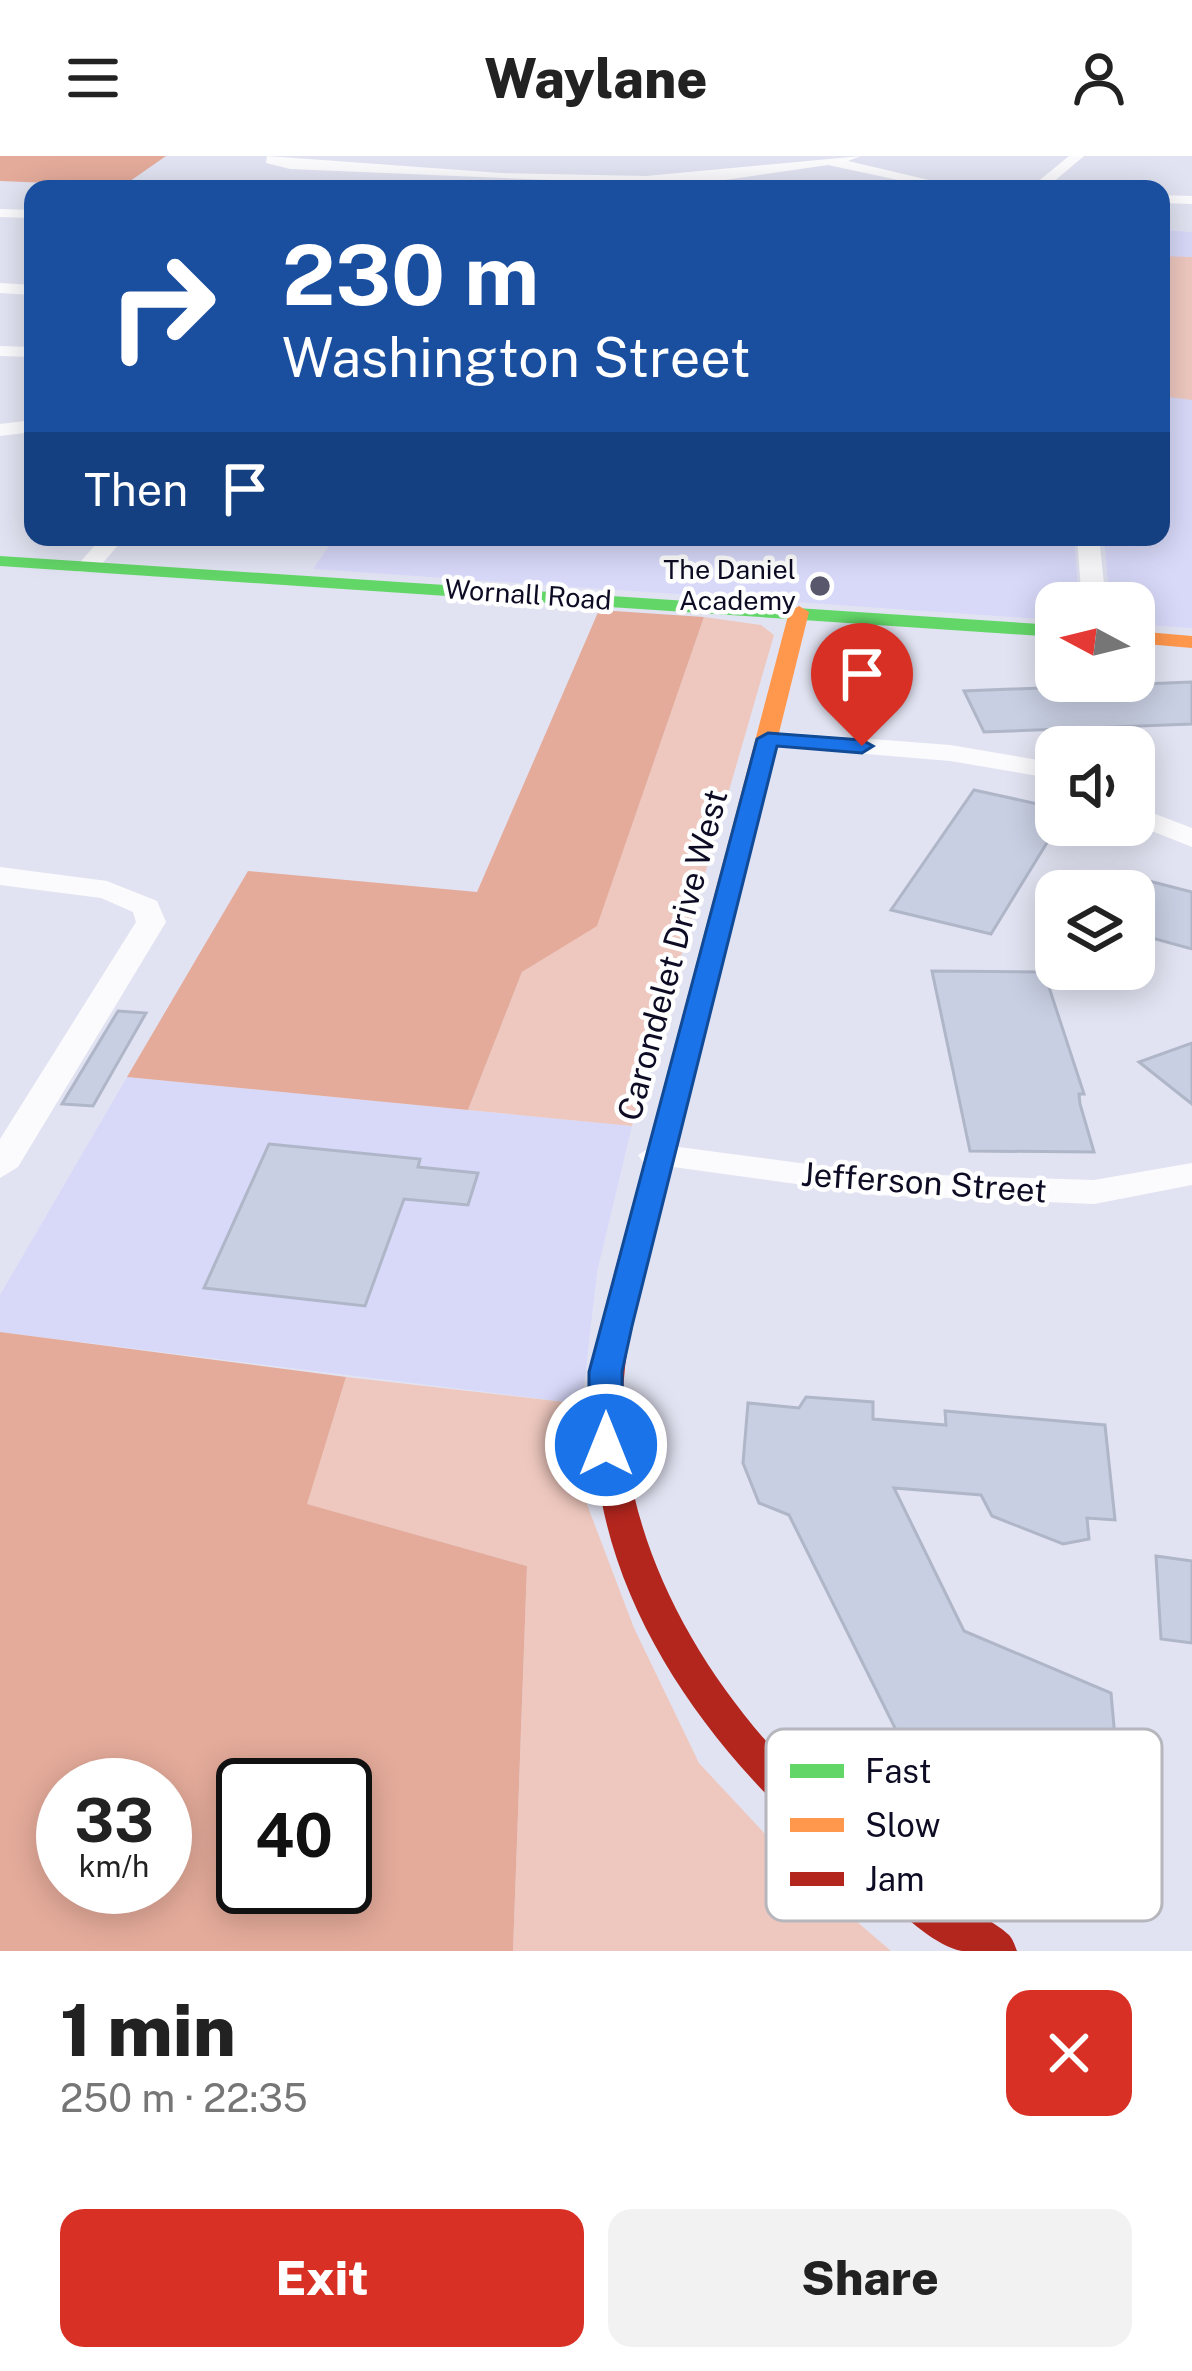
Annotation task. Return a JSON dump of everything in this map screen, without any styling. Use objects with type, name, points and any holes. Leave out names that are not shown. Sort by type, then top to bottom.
[{"type":"street","points":[[811,156],[917,180]]},
{"type":"street","points":[[274,159],[502,173],[694,178],[854,156]]},
{"type":"street","points":[[1047,180],[1077,156]]},
{"type":"street","points":[[495,180],[502,173]]},
{"type":"street","points":[[87,567],[106,546]]},
{"type":"street","points":[[1089,546],[1092,582]]},
{"type":"street","name":"Wornall Road","points":[[0,561],[1035,629]]},
{"type":"street","name":"Carondelet Drive West","points":[[766,1769],[716,1711],[652,1605],[621,1523],[606,1445],[605,1372],[656,1155],[799,612]]},
{"type":"street","points":[[1155,639],[1192,642]]},
{"type":"street","points":[[768,739],[950,753],[1035,767]]},
{"type":"street","points":[[1155,823],[1192,838]]},
{"type":"street","points":[[0,876],[107,890],[146,907],[151,922],[0,1167]]},
{"type":"street","name":"Jefferson Street","points":[[656,1155],[876,1184],[1094,1192],[1192,1174]]},
{"type":"street","name":"Carondelet Drive West","points":[[946,1921],[996,1951]]},
{"type":"shaded area","points":[[0,156],[166,156],[132,180],[0,181]]},
{"type":"shaded area","points":[[1170,231],[1192,232],[1192,628],[1155,625],[1155,582],[1108,582],[1105,546],[1170,546]]},
{"type":"shaded area","points":[[1170,256],[1192,257],[1192,400],[1170,397]]},
{"type":"shaded area","name":"The Daniel Academy","points":[[329,546],[1075,546],[1077,582],[1035,582],[1035,619],[313,569]]},
{"type":"shaded area","points":[[599,610],[704,617],[597,926],[522,972],[468,1110],[127,1077],[248,871],[477,892]]},
{"type":"shaded area","points":[[704,617],[761,625],[774,635],[632,1126],[468,1110],[522,972],[597,925]]},
{"type":"shaded area","points":[[127,1077],[632,1126],[597,1272],[582,1404],[0,1332],[0,1295]]},
{"type":"shaded area","points":[[0,1332],[346,1377],[307,1504],[527,1566],[513,1951],[0,1951]]},
{"type":"shaded area","points":[[346,1377],[582,1404],[583,1494],[634,1628],[699,1763],[766,1835],[766,1921],[856,1921],[891,1951],[513,1951],[527,1566],[306,1504]]},
{"type":"building","points":[[1192,682],[1192,724],[1035,726],[1035,730],[984,732],[964,691],[1035,688],[1035,702],[1155,702],[1155,683]]},
{"type":"building","points":[[974,790],[1035,803],[1035,846],[1045,846],[991,934],[891,910]]},
{"type":"building","points":[[1155,883],[1192,892],[1192,949],[1155,939]]},
{"type":"building","points":[[932,971],[1035,972],[1035,990],[1050,990],[1084,1094],[1079,1094],[1080,1104],[1094,1152],[970,1151]]},
{"type":"building","points":[[118,1011],[146,1013],[93,1106],[62,1104]]},
{"type":"building","points":[[1192,1043],[1192,1104],[1139,1062]]},
{"type":"building","points":[[269,1144],[420,1159],[418,1167],[478,1173],[468,1205],[404,1199],[365,1306],[204,1288]]},
{"type":"building","points":[[806,1397],[873,1402],[873,1419],[946,1425],[945,1411],[1105,1425],[1115,1520],[1087,1518],[1089,1539],[1063,1544],[992,1516],[981,1495],[894,1488],[964,1631],[1111,1693],[1114,1729],[896,1729],[789,1515],[759,1503],[743,1463],[748,1403],[799,1408]]},
{"type":"building","points":[[1156,1556],[1192,1561],[1192,1643],[1161,1639]]},
{"type":"traffic: fast","points":[[0,561],[1035,630]]},
{"type":"traffic: slow","points":[[639,1237],[799,612]]},
{"type":"traffic: slow","points":[[1155,639],[1192,642]]},
{"type":"traffic: jam","points":[[639,1237],[621,1303],[607,1393],[619,1501],[645,1583],[684,1659],[733,1730],[766,1766]]},
{"type":"traffic: jam","points":[[949,1921],[996,1951]]},
{"type":"place","name":"The Daniel Academy","points":[[820,586]]},
{"type":"route","points":[[606,1445],[605,1372],[656,1155],[768,739],[862,746]]}]
